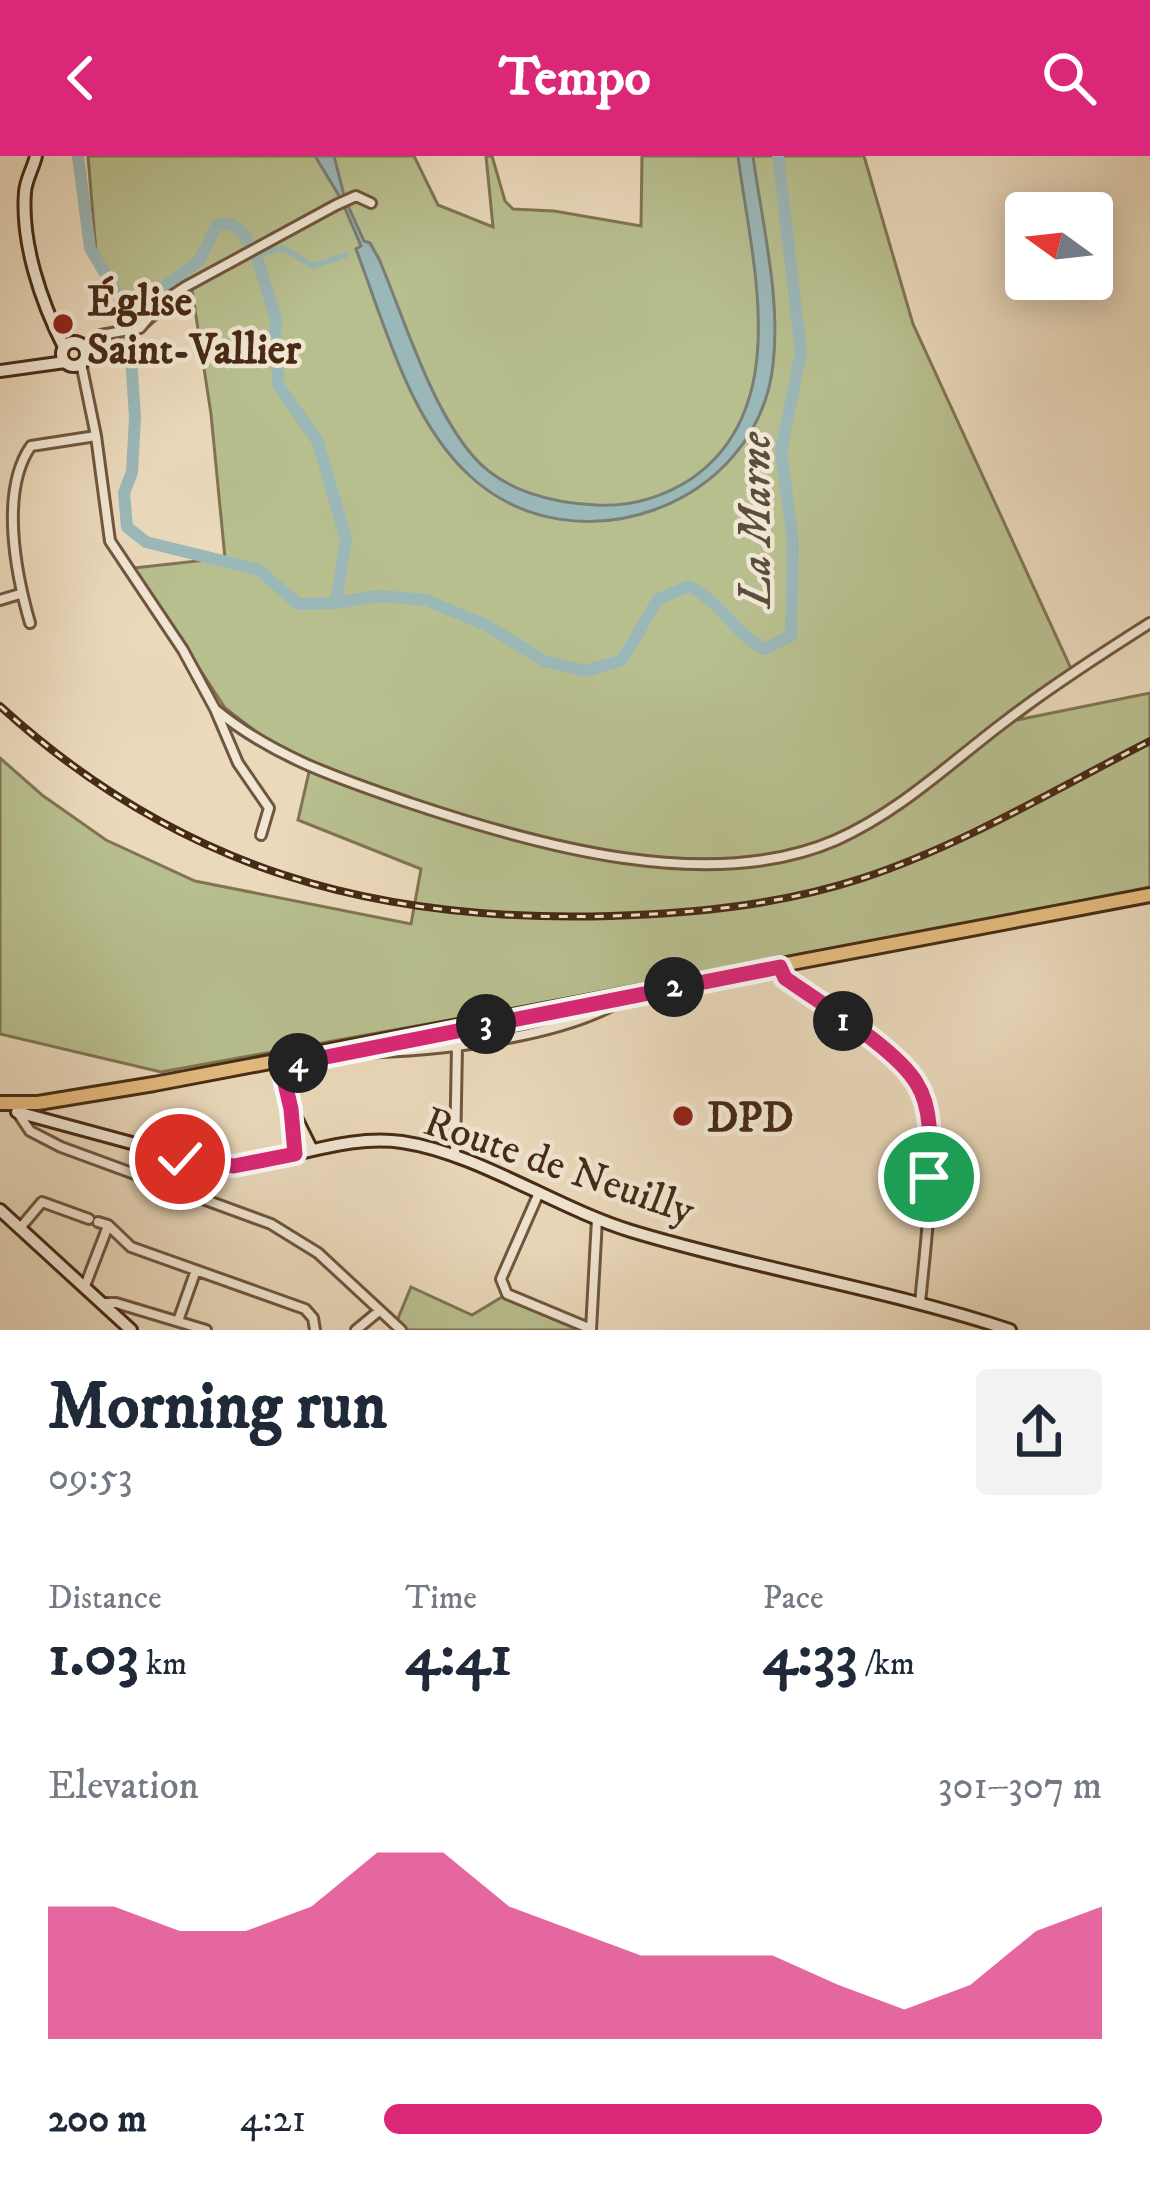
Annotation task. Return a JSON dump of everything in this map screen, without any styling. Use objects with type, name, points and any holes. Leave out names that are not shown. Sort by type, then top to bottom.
[{"type":"main road","points":[[35,156],[26,190],[25,229],[65,362]]},
{"type":"main road","points":[[0,370],[81,363],[86,353],[83,346],[73,342],[64,347]]},
{"type":"main road","points":[[0,1107],[353,1053],[1150,895]]},
{"type":"main road","points":[[0,1107],[17,1112],[131,1096],[456,1024],[550,1011]]},
{"type":"main road","points":[[280,1063],[295,1154]]},
{"type":"main road","points":[[291,1109],[312,1150]]},
{"type":"main road","name":"Route de Neuilly","points":[[17,1112],[180,1159],[234,1166],[384,1141],[455,1156],[597,1220],[1010,1330]]},
{"type":"main road","points":[[0,1210],[131,1330]]},
{"type":"street","points":[[83,346],[101,334],[140,328],[161,302],[337,205],[356,196],[370,203]]},
{"type":"street","points":[[81,363],[110,541],[155,606],[215,709],[238,764],[269,808],[261,835]]},
{"type":"street","points":[[30,623],[4,534],[10,474],[31,446],[96,436]]},
{"type":"street","points":[[0,600],[20,594]]},
{"type":"street","points":[[215,709],[250,736],[296,761],[531,842],[683,862],[755,863],[812,849],[880,818],[1025,707],[1150,623]]},
{"type":"street","points":[[780,967],[785,978],[892,1057],[918,1084],[930,1147],[920,1304]]},
{"type":"street","points":[[353,1053],[457,1046],[549,1028],[585,1018],[629,996]]},
{"type":"street","points":[[455,1156],[457,1046]]},
{"type":"street","points":[[17,1112],[38,1137],[271,1225],[318,1253],[400,1330]]},
{"type":"street","points":[[170,1190],[180,1159]]},
{"type":"street","points":[[538,1195],[501,1279],[507,1294],[591,1330],[597,1220]]},
{"type":"street","points":[[20,1228],[43,1202],[98,1222],[131,1247],[305,1309],[315,1330]]},
{"type":"street","points":[[85,1286],[98,1222]]},
{"type":"street","points":[[178,1321],[196,1270]]},
{"type":"street","points":[[103,1303],[206,1330]]},
{"type":"street","points":[[358,1329],[379,1311]]},
{"type":"green space","points":[[88,156],[414,156],[438,205],[493,227],[486,156],[492,156],[505,201],[513,209],[641,226],[642,156],[864,156],[913,324],[1074,675],[1017,720],[1150,693],[1150,887],[825,952],[161,1072],[0,1034],[0,758],[106,840],[195,881],[411,924],[421,869],[298,820],[309,772],[225,708],[134,568],[225,558],[211,414],[192,290],[142,332],[96,252]]},
{"type":"green space","points":[[411,1287],[472,1315],[502,1297],[580,1330],[404,1330],[396,1323]]},
{"type":"water","points":[[315,156],[334,156],[345,199],[364,241],[379,259],[431,388],[473,456],[499,478],[529,493],[609,505],[646,499],[691,479],[723,449],[744,413],[755,373],[758,330],[738,156],[753,156],[773,287],[775,340],[760,414],[734,456],[698,488],[654,510],[607,521],[559,519],[512,505],[470,476],[449,454],[415,400],[356,249],[361,246]]},
{"type":"waterway","name":"La Marne","points":[[78,156],[90,248],[128,313],[199,261],[217,225],[231,224],[242,232],[258,261],[276,320],[279,386],[318,442],[346,539],[336,603],[379,596],[426,600],[486,625],[544,661],[586,671],[622,660],[658,599],[689,586],[764,649],[791,636],[793,542],[781,451],[801,352],[778,156]]},
{"type":"waterway","points":[[255,255],[283,248],[313,266],[346,255]]},
{"type":"waterway","name":"La Marne","points":[[128,313],[135,417],[132,472],[124,493],[127,527],[146,542],[259,570],[298,604],[336,603]]},
{"type":"railway","points":[[0,706],[68,762],[138,809],[209,846],[283,875],[360,896],[524,916],[707,910],[832,887],[900,865],[973,833],[1150,741]]},
{"type":"place","name":"Église Saint-Vallier","points":[[63,324]]},
{"type":"place","name":"DPD","points":[[683,1116]]},
{"type":"route","points":[[180,1159],[234,1166],[295,1154],[281,1066],[780,967],[785,978],[892,1057],[918,1084],[928,1121],[929,1177]]}]
